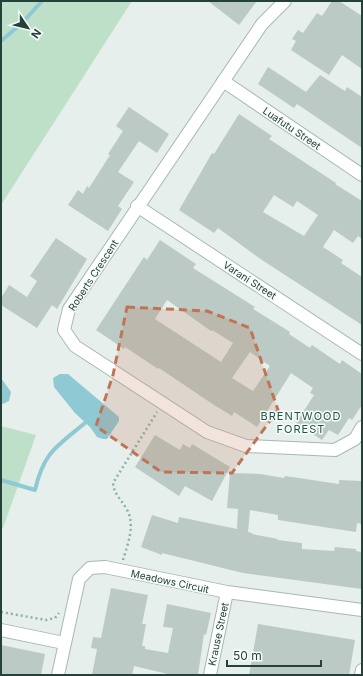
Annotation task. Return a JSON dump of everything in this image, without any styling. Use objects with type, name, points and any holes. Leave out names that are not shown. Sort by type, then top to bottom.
[{"type":"street","name":"Roberts Crescent","points":[[285,1],[262,24],[137,206],[69,309],[64,330],[75,346],[206,432],[246,446],[335,450],[355,438],[362,427]]},
{"type":"street","name":"Luafutu Street","points":[[223,81],[362,175]]},
{"type":"street","name":"Varani Street","points":[[137,206],[362,354]]},
{"type":"street","name":"Meadows Circuit","points":[[58,675],[79,579],[90,568],[105,567],[227,592],[362,610]]},
{"type":"street","name":"Krause Street","points":[[210,675],[227,592]]},
{"type":"street","points":[[1,630],[64,643]]},
{"type":"street","points":[[361,675],[362,670]]},
{"type":"path","points":[[120,570],[131,533],[126,508],[113,490],[113,483],[163,403]]},
{"type":"path","points":[[1,612],[46,620],[55,618],[61,606]]},
{"type":"highlighted area","points":[[127,307],[207,311],[250,328],[278,410],[232,473],[161,472],[96,426],[113,375]]},
{"type":"green space","points":[[1,1],[132,1],[1,205]]},
{"type":"green space","points":[[1,426],[36,435],[3,528],[1,528]]},
{"type":"water","points":[[60,374],[68,374],[119,417],[119,421],[107,439],[97,437],[90,427],[75,413],[54,387],[53,378]]},
{"type":"water","points":[[1,378],[11,392],[9,401],[3,404],[1,403]]},
{"type":"building","points":[[208,1],[257,1],[239,25]]},
{"type":"building","points":[[332,1],[339,1],[362,16],[362,69],[342,55],[329,75],[291,50],[296,41],[292,39],[298,30],[303,33],[317,13],[322,16]]},
{"type":"building","points":[[268,67],[306,92],[320,75],[345,91],[347,87],[362,97],[362,148],[297,104],[294,108],[258,84]]},
{"type":"building","points":[[129,107],[169,134],[157,153],[139,141],[118,172],[134,182],[118,206],[122,209],[108,231],[68,205],[78,190],[83,194],[87,186],[89,188],[110,155],[108,154],[123,131],[116,126]]},
{"type":"building","points":[[239,114],[272,136],[269,139],[362,201],[362,239],[358,236],[353,243],[334,230],[323,247],[343,260],[341,263],[362,277],[362,325],[262,260],[218,228],[214,233],[179,210],[212,153],[214,154]],"holes":[[[274,195],[293,207],[297,201],[318,215],[304,236],[263,212]]]},
{"type":"building","points":[[56,238],[87,259],[57,309],[52,305],[37,328],[1,305],[1,298],[9,285],[27,297],[37,281],[30,276]]},
{"type":"building","points":[[160,240],[196,264],[193,268],[255,307],[253,309],[290,332],[289,334],[310,348],[312,345],[340,364],[342,360],[362,374],[362,405],[352,420],[349,418],[338,435],[329,430],[322,440],[296,423],[314,395],[310,393],[313,388],[291,373],[257,427],[234,412],[232,416],[159,368],[158,369],[125,347],[124,349],[96,330],[144,257],[147,260]],"holes":[[[167,300],[211,331],[212,330],[233,343],[221,362],[155,319]],[[250,352],[270,366],[253,391],[232,378]]]},
{"type":"building","points":[[155,435],[180,450],[183,444],[190,448],[192,444],[230,467],[212,501],[185,486],[179,496],[135,467]]},
{"type":"building","points":[[230,473],[260,474],[284,478],[285,476],[339,484],[339,480],[362,481],[362,524],[357,523],[356,532],[278,520],[278,515],[250,510],[248,532],[278,539],[277,540],[302,543],[302,549],[334,551],[335,547],[356,549],[356,551],[362,552],[362,589],[243,573],[162,553],[162,555],[141,547],[152,515],[178,523],[179,517],[237,529],[238,509],[227,508]]},
{"type":"building","points":[[111,588],[148,595],[142,624],[146,624],[142,646],[145,646],[145,649],[168,653],[173,628],[163,627],[167,604],[211,613],[206,635],[204,634],[198,675],[172,675],[134,666],[132,675],[92,675],[97,649],[91,648],[93,637],[101,638]]},
{"type":"building","points":[[258,624],[355,640],[349,675],[249,675]]},
{"type":"building","points":[[1,645],[45,654],[41,675],[1,675]]},
{"type":"waterway","points":[[1,41],[22,23],[42,1]]},
{"type":"waterway","points":[[1,480],[35,490],[43,467],[52,451],[85,423]]},
{"type":"district","name":"BRENTWOOD FOREST","points":[[301,422]]}]
